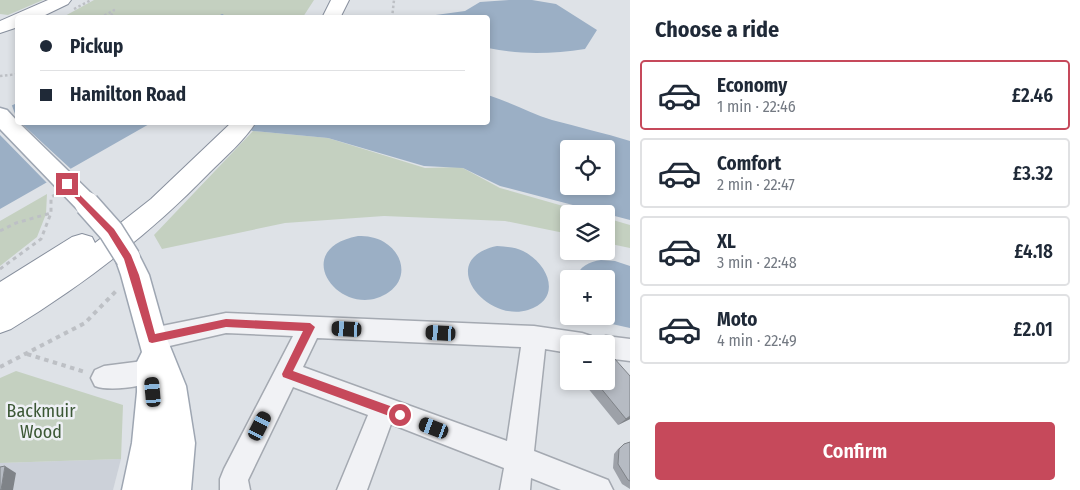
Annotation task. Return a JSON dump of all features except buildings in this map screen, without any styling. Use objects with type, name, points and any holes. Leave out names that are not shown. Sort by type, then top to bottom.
[{"type":"highway","points":[[30,15],[62,0]]},
{"type":"highway","points":[[50,15],[79,0]]},
{"type":"highway","points":[[322,11],[340,0]]},
{"type":"highway","points":[[0,28],[15,21]]},
{"type":"highway","points":[[0,28],[15,28]]},
{"type":"highway","points":[[0,320],[53,288],[127,235],[176,193],[206,152],[220,125]]},
{"type":"highway","points":[[0,297],[51,266],[124,214],[241,125]]},
{"type":"main road","points":[[0,115],[64,188],[87,204],[111,231],[132,266],[152,339],[170,386],[178,443],[173,490]]},
{"type":"main road","points":[[140,490],[149,444],[153,392],[151,372],[152,339]]},
{"type":"lane","points":[[152,339],[226,323],[534,338],[560,341]]},
{"type":"lane","points":[[235,490],[234,479],[310,327]]},
{"type":"lane","points":[[515,490],[534,338]]},
{"type":"lane","points":[[615,348],[630,350]]},
{"type":"lane","points":[[104,378],[151,372]]},
{"type":"lane","points":[[287,374],[384,408],[598,490]]},
{"type":"lane","points":[[352,490],[384,408]]},
{"type":"path","points":[[392,15],[394,0]]},
{"type":"path","points":[[105,15],[114,10],[112,15]]},
{"type":"path","points":[[0,76],[15,74]]},
{"type":"path","points":[[0,269],[41,239],[51,213],[51,197],[64,188]]},
{"type":"path","points":[[0,231],[16,223],[51,213]]},
{"type":"path","points":[[0,367],[85,323],[123,284],[132,266]]},
{"type":"path","points":[[26,353],[104,378]]},
{"type":"shaded area","points":[[121,459],[113,490],[0,490],[0,463]]},
{"type":"green space","points":[[0,0],[43,0],[8,15],[0,14]]},
{"type":"green space","points":[[94,0],[314,0],[304,15],[67,15]]},
{"type":"green space","points":[[253,131],[328,138],[425,168],[461,167],[500,188],[560,205],[560,232],[505,221],[384,216],[285,223],[162,249],[154,235]]},
{"type":"green space","points":[[47,194],[46,214],[37,237],[0,266],[0,221]]},
{"type":"green space","points":[[615,221],[630,225],[630,248],[615,245]]},
{"type":"green space","name":"Backmuir Wood","points":[[16,371],[123,405],[121,459],[0,463],[0,378]]},
{"type":"water","points":[[532,0],[556,4],[597,30],[585,49],[548,53],[524,53],[490,48],[490,15],[436,15],[465,11],[480,2]]},
{"type":"water","points":[[490,96],[552,120],[630,141],[630,220],[615,216],[615,205],[573,205],[500,186],[463,168],[424,166],[328,138],[253,131],[232,125],[490,125]]},
{"type":"water","points":[[15,104],[15,125],[147,125],[0,209],[0,111]]},
{"type":"water","points":[[358,236],[371,237],[384,242],[396,252],[401,266],[399,280],[395,286],[389,292],[372,299],[355,299],[340,292],[329,281],[324,268],[326,255],[337,244]]},
{"type":"water","points":[[497,246],[523,251],[540,264],[545,272],[549,290],[546,298],[539,305],[528,310],[512,312],[496,307],[483,299],[473,288],[468,275],[470,263],[479,253]]},
{"type":"water","points":[[601,260],[615,261],[630,266],[630,328],[615,325],[615,270],[580,270],[592,262]]},
{"type":"pier","points":[[11,103],[15,114],[15,125],[23,125],[72,170],[48,184],[0,135],[0,108]]},
{"type":"route","points":[[67,184],[111,231],[128,258],[135,275],[152,339],[226,323],[310,327],[287,374],[400,415]]}]
